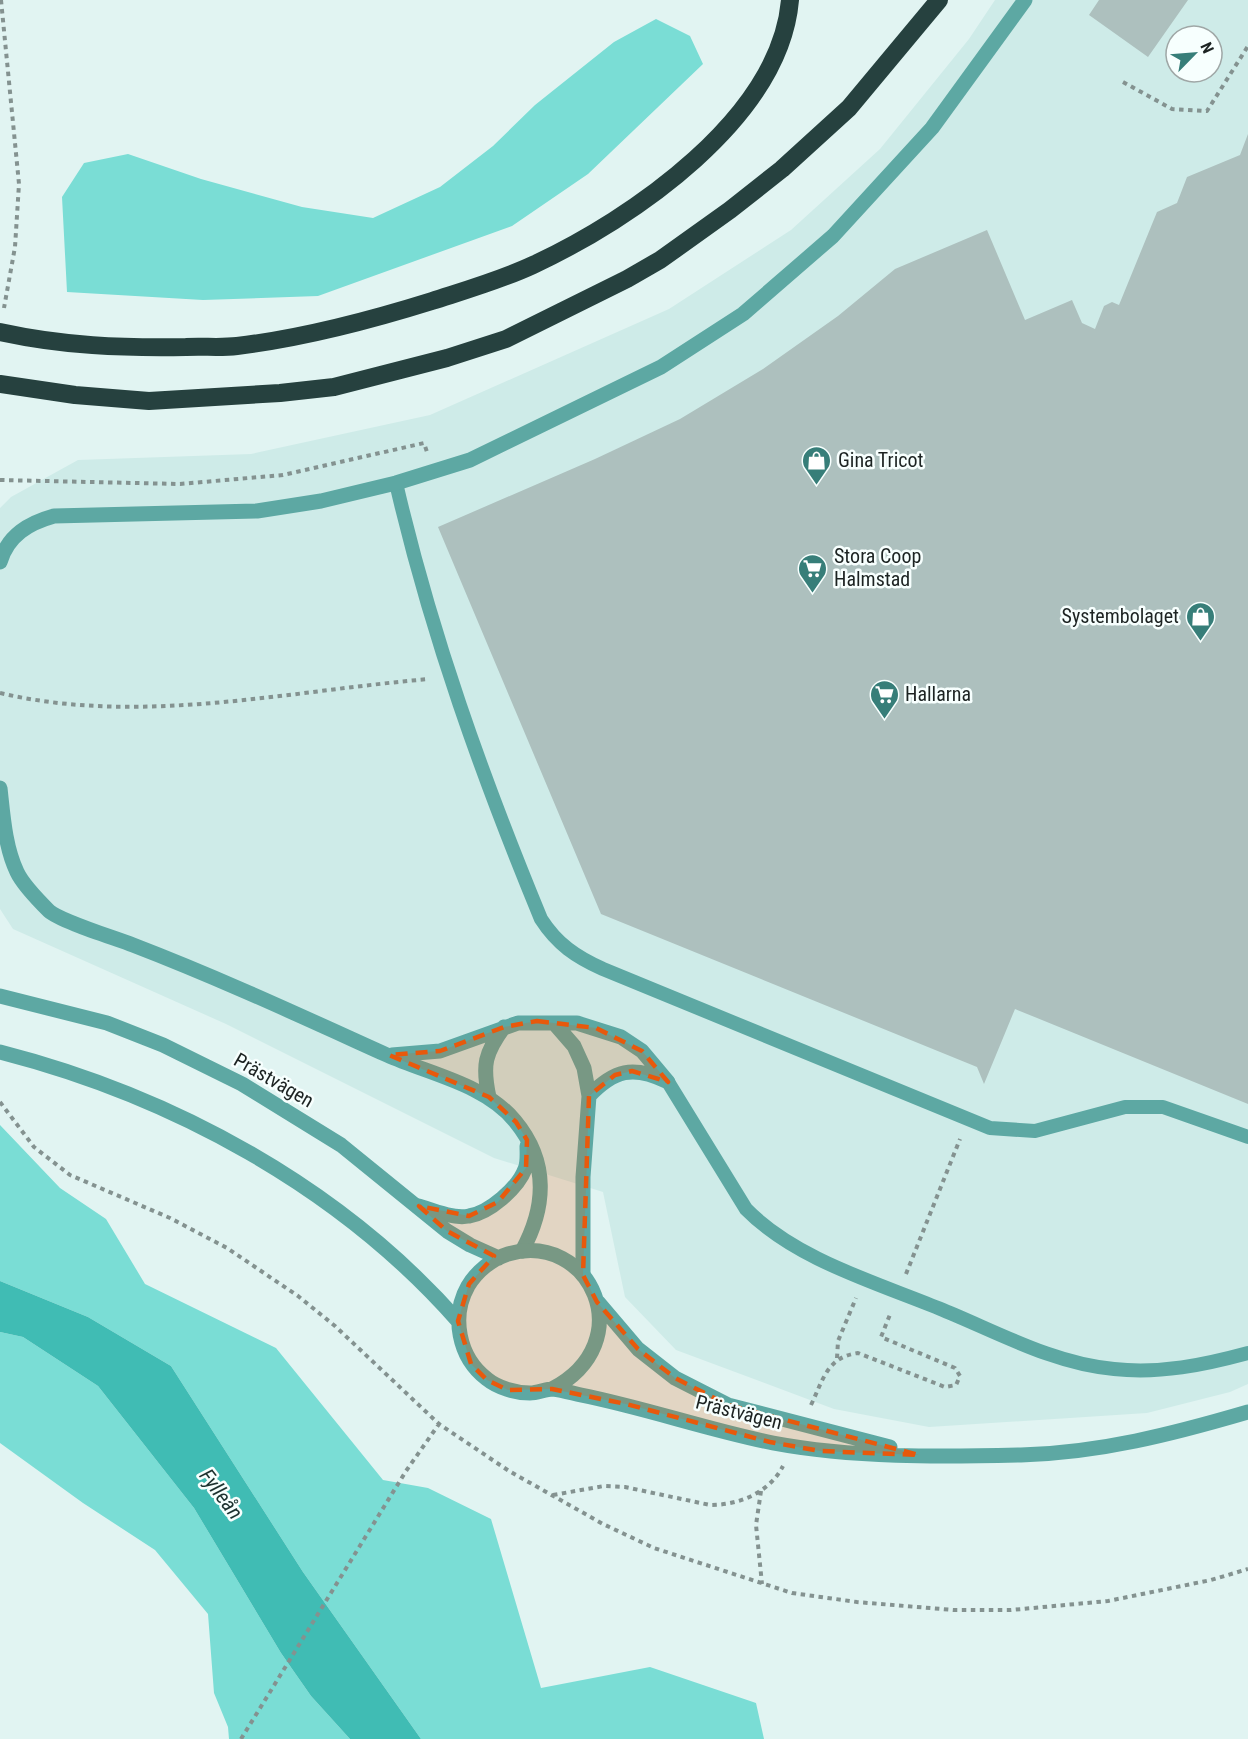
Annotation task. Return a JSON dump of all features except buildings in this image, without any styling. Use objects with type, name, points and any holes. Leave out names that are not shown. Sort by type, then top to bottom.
[{"type":"highway","points":[[0,332],[73,346],[133,348],[234,346],[343,328],[482,286],[534,264],[643,199],[704,152],[761,83],[776,54],[787,24],[790,0]]},
{"type":"highway","points":[[0,384],[75,395],[149,401],[280,393],[334,387],[447,358],[506,339],[565,312],[635,274],[730,210],[782,169],[849,108],[939,0]]},
{"type":"street","points":[[0,562],[2,554],[27,525],[54,516],[257,511],[321,501],[396,483],[470,460],[661,367],[744,314],[833,236],[932,128],[1025,0]]},
{"type":"street","points":[[0,788],[4,825],[17,873],[51,913],[219,978],[389,1055],[489,1097],[516,1122],[527,1140],[539,1169],[542,1196],[535,1227],[522,1251]]},
{"type":"street","name":"Prästvägen","points":[[0,996],[107,1023],[202,1064],[251,1089],[341,1145],[447,1231],[470,1245],[499,1258]]},
{"type":"street","points":[[389,1055],[440,1051],[504,1027],[537,1021],[577,1023],[621,1037],[642,1051],[668,1082]]},
{"type":"street","points":[[554,1023],[574,1046],[584,1068],[589,1096],[583,1177],[583,1275]]},
{"type":"street","points":[[489,1097],[485,1062],[490,1046],[504,1027]]},
{"type":"street","points":[[0,1052],[40,1062],[103,1084],[162,1108],[228,1141],[351,1220],[404,1263],[458,1321]]},
{"type":"street","points":[[589,1096],[615,1075],[632,1071],[648,1072],[668,1082]]},
{"type":"street","points":[[419,1206],[443,1214],[469,1216],[498,1202],[515,1187],[526,1168],[527,1140]]},
{"type":"street","name":"Prästvägen","points":[[597,1302],[600,1323],[597,1345],[587,1364],[571,1379],[552,1389],[530,1393],[508,1390],[487,1380],[471,1364],[461,1343],[458,1321],[461,1301],[469,1284],[482,1269],[499,1258],[522,1251],[555,1256],[583,1275],[597,1302],[638,1349],[675,1378],[728,1405],[919,1455]]},
{"type":"street","name":"Prästvägen","points":[[552,1389],[626,1404],[780,1444],[820,1451],[919,1455],[1023,1455],[1108,1448],[1248,1412]]},
{"type":"lane","points":[[396,483],[432,626],[449,677],[513,850],[541,919],[552,936],[582,959],[990,1128],[1035,1131],[1125,1107],[1153,1107],[1185,1113],[1248,1137]]},
{"type":"lane","points":[[668,1082],[729,1186],[746,1209],[764,1227],[796,1247],[1011,1339],[1082,1364],[1143,1371],[1191,1367],[1248,1353]]},
{"type":"path","points":[[1,0],[19,184],[15,247],[3,312]]},
{"type":"path","points":[[1123,82],[1172,109],[1207,111],[1248,46]]},
{"type":"path","points":[[0,480],[180,484],[283,475],[424,443],[436,471]]},
{"type":"path","points":[[0,693],[74,706],[144,708],[449,677]]},
{"type":"path","points":[[0,1102],[34,1147],[70,1175],[170,1218],[227,1248],[298,1296],[335,1326],[439,1424],[509,1471],[603,1524],[654,1548],[792,1593],[857,1602],[953,1610],[1011,1610],[1107,1601],[1211,1580],[1248,1569]]},
{"type":"path","points":[[837,1358],[838,1341],[847,1320]]},
{"type":"path","points":[[241,1739],[406,1471],[439,1424]]},
{"type":"path","points":[[552,1495],[604,1486],[625,1487],[710,1505],[724,1505],[761,1491],[779,1473],[786,1460]]},
{"type":"path","points":[[761,1491],[756,1525],[762,1584]]},
{"type":"highlighted area","points":[[537,1021],[596,1028],[642,1051],[668,1082],[632,1071],[615,1075],[589,1096],[583,1275],[597,1302],[638,1349],[675,1378],[728,1405],[919,1455],[820,1451],[770,1442],[626,1404],[552,1389],[508,1390],[487,1380],[471,1364],[458,1321],[469,1284],[494,1256],[447,1231],[419,1206],[469,1216],[498,1202],[526,1168],[527,1140],[516,1122],[489,1097],[389,1055],[440,1051],[504,1027]]},
{"type":"shaded area","points":[[995,0],[1248,0],[1248,1384],[1230,1392],[1147,1413],[929,1427],[834,1409],[676,1350],[625,1297],[603,1192],[494,1158],[226,1024],[13,929],[0,909],[0,508],[11,497],[78,460],[251,454],[430,415],[669,309],[791,230],[880,149],[969,39]]},
{"type":"shaded area","points":[[656,19],[690,36],[703,64],[588,174],[512,226],[318,296],[203,300],[67,292],[62,197],[84,163],[128,154],[201,179],[302,207],[373,218],[440,187],[493,146],[535,105],[614,42]]},
{"type":"shaded area","points":[[0,1125],[60,1188],[106,1219],[145,1284],[276,1348],[383,1480],[428,1488],[491,1519],[541,1688],[650,1667],[756,1703],[764,1739],[421,1739],[303,1572],[171,1366],[88,1317],[0,1281]]},
{"type":"shaded area","points":[[0,1332],[23,1337],[98,1386],[194,1508],[281,1653],[311,1696],[350,1739],[229,1739],[228,1727],[214,1693],[208,1614],[155,1550],[83,1503],[0,1443]]},
{"type":"water","name":"Fylleån","points":[[0,1281],[88,1317],[171,1366],[303,1572],[421,1739],[350,1739],[311,1696],[281,1653],[194,1508],[98,1386],[23,1337],[0,1332]]},
{"type":"place","name":"Gina Tricot","points":[[817,486]]},
{"type":"place","name":"Stora Coop Halmstad","points":[[813,594]]},
{"type":"place","name":"Systembolaget","points":[[1200,642]]},
{"type":"place","name":"Hallarna","points":[[884,720]]}]
